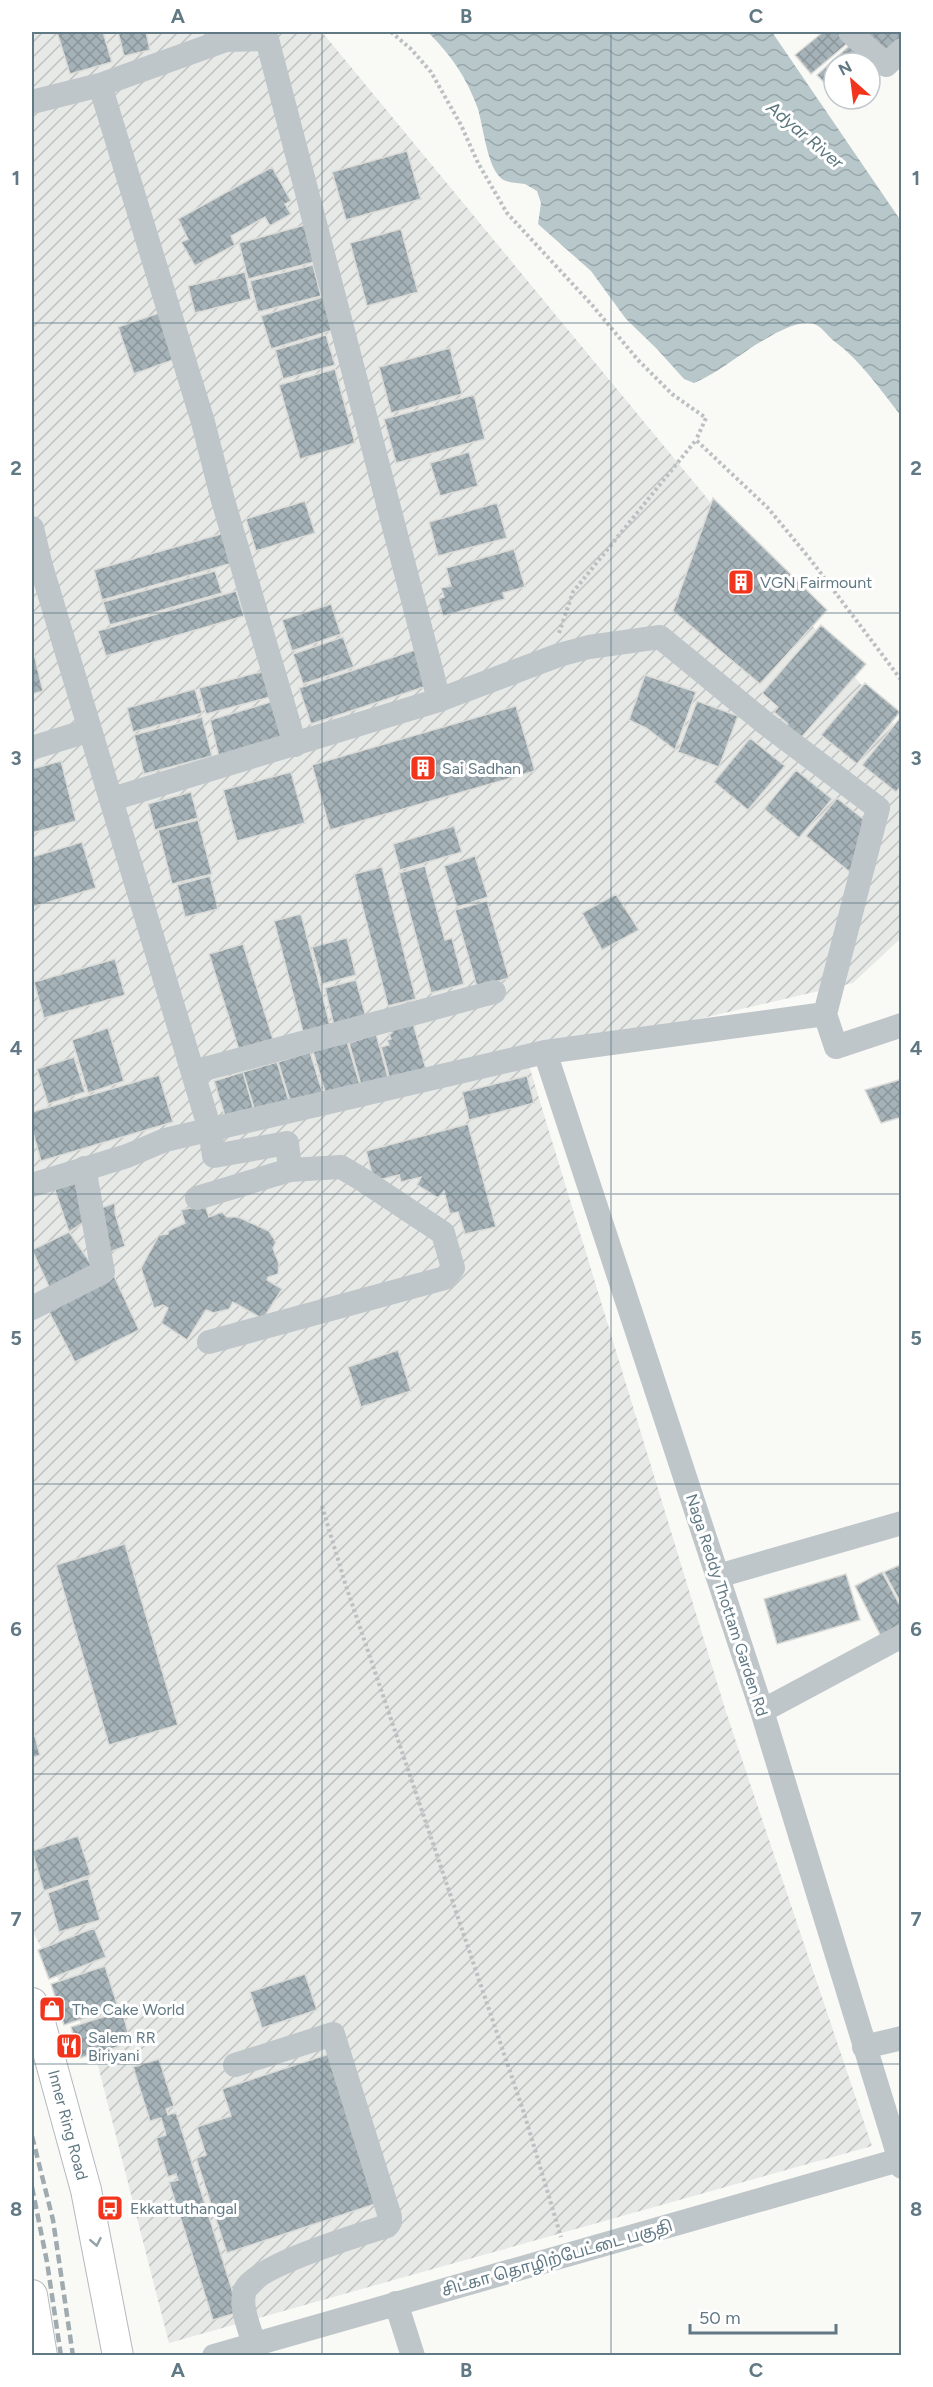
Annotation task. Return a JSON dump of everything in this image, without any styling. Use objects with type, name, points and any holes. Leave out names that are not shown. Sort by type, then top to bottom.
[{"type":"main road","name":"Inner Ring Road","points":[[32,2003],[39,2019],[86,2190],[118,2355]]},
{"type":"main road","points":[[32,2295],[42,2355]]},
{"type":"street","points":[[850,32],[886,65],[902,50]]},
{"type":"street","points":[[32,102],[100,85],[226,40],[267,39],[439,700]]},
{"type":"street","points":[[100,85],[203,422],[222,497],[295,745]]},
{"type":"street","points":[[32,528],[36,567],[112,799],[210,1130],[214,1156],[287,1143],[290,1170]]},
{"type":"street","points":[[112,799],[439,700],[589,646],[660,637],[765,723],[878,808],[825,1014],[836,1047],[902,1025]]},
{"type":"street","points":[[32,748],[90,730]]},
{"type":"street","points":[[193,1072],[494,992]]},
{"type":"street","points":[[32,1185],[127,1156],[165,1140],[545,1052],[825,1014]]},
{"type":"street","name":"Naga Reddy Thottam Garden Rd","points":[[545,1052],[762,1712],[900,2164]]},
{"type":"street","points":[[197,1198],[290,1170],[341,1167],[443,1233],[453,1269],[445,1278],[209,1342]]},
{"type":"street","points":[[32,1308],[104,1272],[84,1168]]},
{"type":"street","points":[[718,1576],[902,1523]]},
{"type":"street","points":[[762,1712],[902,1636]]},
{"type":"street","points":[[235,2065],[333,2034],[390,2217],[387,2226],[328,2245],[272,2268],[246,2288],[243,2301],[254,2344]]},
{"type":"street","points":[[864,2047],[902,2038]]},
{"type":"street","name":"சிட்கா தொழிற்பேட்டை பகுதி","points":[[214,2355],[566,2255],[900,2164]]},
{"type":"street","points":[[396,2303],[413,2355]]},
{"type":"path","points":[[391,32],[411,49],[431,72],[478,163],[507,213],[592,305],[638,360],[672,394],[706,418],[696,440],[573,592],[559,634],[559,655]]},
{"type":"path","points":[[696,440],[768,508],[810,559],[902,681]]},
{"type":"path","points":[[322,1506],[346,1586],[524,2113],[566,2255]]},
{"type":"shaded area","points":[[32,32],[322,32],[901,733],[901,938],[853,983],[527,1059],[726,1712],[872,2146],[169,2343],[93,2046],[32,1930]]},
{"type":"water","name":"Adyar River","points":[[428,32],[772,32],[822,105],[822,111],[826,111],[901,221],[901,416],[853,357],[821,328],[809,323],[795,325],[776,333],[714,373],[694,383],[684,379],[626,319],[591,271],[538,224],[541,203],[537,191],[525,184],[501,179],[491,162],[478,109],[469,87],[444,49]]},
{"type":"building","points":[[57,32],[103,32],[112,62],[70,74]]},
{"type":"building","points":[[118,32],[146,32],[150,50],[124,56]]},
{"type":"building","points":[[823,32],[840,32],[849,42],[838,51],[822,51],[822,65],[811,74],[795,55]]},
{"type":"building","points":[[863,32],[902,32],[902,38],[882,57],[882,51],[876,51]]},
{"type":"building","points":[[850,45],[856,51],[843,51]]},
{"type":"building","points":[[822,70],[822,80],[817,75]]},
{"type":"building","points":[[407,151],[421,199],[346,220],[332,172]]},
{"type":"building","points":[[272,167],[291,201],[285,204],[291,214],[270,226],[265,217],[231,236],[235,245],[195,266],[181,242],[188,239],[178,219]]},
{"type":"building","points":[[305,225],[314,262],[248,279],[239,243]]},
{"type":"building","points":[[401,229],[418,292],[367,306],[350,243]]},
{"type":"building","points":[[313,265],[321,296],[258,312],[250,281]]},
{"type":"building","points":[[245,272],[251,299],[195,313],[188,286]]},
{"type":"building","points":[[323,297],[333,330],[271,349],[261,316]]},
{"type":"building","points":[[165,311],[181,357],[134,374],[118,327]]},
{"type":"building","points":[[326,335],[335,365],[283,379],[275,350]]},
{"type":"building","points":[[450,348],[462,394],[391,413],[379,367]]},
{"type":"building","points":[[335,369],[355,443],[300,459],[279,385]]},
{"type":"building","points":[[474,395],[485,439],[396,463],[384,419]]},
{"type":"building","points":[[469,452],[478,486],[440,496],[430,463]]},
{"type":"building","name":"VGN Fairmount","points":[[713,498],[827,610],[760,684],[673,611]]},
{"type":"building","points":[[305,501],[315,533],[256,551],[246,519]]},
{"type":"building","points":[[497,503],[507,538],[438,556],[429,522]]},
{"type":"building","points":[[228,532],[236,562],[102,600],[94,570]]},
{"type":"building","points":[[514,549],[525,587],[503,593],[505,599],[443,616],[438,599],[444,597],[441,588],[451,586],[446,568]]},
{"type":"building","points":[[215,571],[222,593],[110,625],[103,602]]},
{"type":"building","points":[[236,591],[244,616],[106,656],[98,631]]},
{"type":"building","points":[[331,604],[341,634],[292,651],[282,620]]},
{"type":"building","points":[[821,625],[866,664],[800,739],[774,712],[778,707],[762,693]]},
{"type":"building","points":[[343,637],[354,667],[303,684],[293,654]]},
{"type":"building","points":[[32,646],[43,691],[32,694]]},
{"type":"building","points":[[421,648],[433,684],[311,724],[299,688]]},
{"type":"building","points":[[264,671],[270,697],[206,714],[199,688]]},
{"type":"building","points":[[645,675],[696,692],[675,750],[646,728],[629,720]]},
{"type":"building","points":[[865,683],[900,712],[857,764],[821,735]]},
{"type":"building","points":[[195,689],[202,713],[133,732],[127,708]]},
{"type":"building","points":[[274,701],[295,745],[219,757],[210,720]]},
{"type":"building","points":[[697,701],[738,716],[719,767],[678,752]]},
{"type":"building","name":"Sai Sadhan","points":[[516,706],[535,771],[330,830],[312,765]]},
{"type":"building","points":[[202,717],[212,756],[144,774],[134,735]]},
{"type":"building","points":[[900,718],[902,785],[896,792],[862,765]]},
{"type":"building","points":[[750,738],[785,766],[748,810],[714,782]]},
{"type":"building","points":[[61,761],[76,821],[32,833],[32,769]]},
{"type":"building","points":[[796,770],[832,799],[799,838],[764,809]]},
{"type":"building","points":[[291,772],[305,823],[237,841],[223,790]]},
{"type":"building","points":[[191,792],[198,818],[155,830],[148,804]]},
{"type":"building","points":[[837,798],[872,826],[851,873],[806,836]]},
{"type":"building","points":[[198,820],[212,874],[172,884],[158,830]]},
{"type":"building","points":[[454,826],[462,852],[400,870],[393,844]]},
{"type":"building","points":[[82,842],[96,888],[32,907],[32,857]]},
{"type":"building","points":[[475,856],[488,897],[457,907],[444,866]]},
{"type":"building","points":[[425,866],[445,940],[452,938],[464,984],[431,993],[399,873]]},
{"type":"building","points":[[382,867],[416,999],[388,1006],[354,874]]},
{"type":"building","points":[[210,876],[218,909],[185,917],[177,885]]},
{"type":"building","points":[[616,894],[639,930],[602,950],[582,913]]},
{"type":"building","points":[[487,901],[509,978],[477,987],[455,910]]},
{"type":"building","points":[[301,914],[331,1029],[304,1036],[274,921]]},
{"type":"building","points":[[347,938],[356,975],[322,984],[312,947]]},
{"type":"building","points":[[243,944],[273,1039],[239,1050],[209,954]]},
{"type":"building","points":[[115,959],[125,995],[44,1018],[34,982]]},
{"type":"building","points":[[356,980],[366,1017],[334,1026],[325,988]]},
{"type":"building","points":[[413,1023],[426,1069],[390,1080],[381,1047],[389,1045],[387,1040],[391,1039],[389,1034],[392,1033],[391,1029]]},
{"type":"building","points":[[108,1028],[124,1081],[88,1093],[72,1040]]},
{"type":"building","points":[[376,1034],[388,1077],[361,1085],[349,1043]]},
{"type":"building","points":[[346,1038],[360,1085],[326,1095],[312,1048]]},
{"type":"building","points":[[310,1052],[323,1094],[291,1104],[278,1062]]},
{"type":"building","points":[[74,1057],[85,1092],[48,1104],[37,1069]]},
{"type":"building","points":[[277,1062],[290,1104],[256,1114],[243,1072]]},
{"type":"building","points":[[243,1072],[255,1114],[227,1122],[214,1081]]},
{"type":"building","points":[[159,1075],[173,1122],[41,1161],[32,1129],[32,1112]]},
{"type":"building","points":[[527,1076],[534,1103],[469,1120],[462,1092]]},
{"type":"building","points":[[902,1079],[902,1117],[881,1123],[865,1090]]},
{"type":"building","points":[[468,1124],[496,1227],[465,1234],[458,1212],[450,1214],[444,1191],[438,1198],[417,1185],[421,1177],[401,1182],[399,1175],[374,1181],[366,1151]]},
{"type":"building","points":[[76,1178],[89,1219],[69,1232],[53,1184]]},
{"type":"building","points":[[115,1203],[115,1213],[125,1246],[108,1253],[98,1209]]},
{"type":"building","points":[[205,1205],[209,1217],[222,1212],[227,1217],[238,1217],[269,1231],[276,1242],[273,1248],[279,1264],[278,1274],[268,1277],[267,1280],[282,1289],[263,1319],[233,1302],[229,1309],[214,1313],[206,1310],[187,1340],[161,1323],[168,1308],[163,1305],[154,1308],[141,1268],[159,1235],[168,1234],[168,1231],[185,1223],[181,1210]]},
{"type":"building","points":[[69,1232],[94,1268],[52,1293],[32,1250]]},
{"type":"building","points":[[114,1276],[139,1330],[75,1362],[49,1312],[84,1290]]},
{"type":"building","points":[[398,1350],[411,1391],[361,1407],[348,1367]]},
{"type":"building","points":[[125,1544],[178,1725],[109,1745],[56,1565]]},
{"type":"building","points":[[902,1564],[902,1605],[884,1572]]},
{"type":"building","points":[[882,1572],[902,1609],[902,1633],[884,1642],[855,1586]]},
{"type":"building","points":[[846,1574],[860,1620],[777,1644],[764,1599]]},
{"type":"building","points":[[32,1726],[40,1755],[32,1758]]},
{"type":"building","points":[[78,1836],[91,1875],[44,1891],[32,1851]]},
{"type":"building","points":[[88,1878],[100,1920],[59,1932],[48,1893]]},
{"type":"building","points":[[94,1928],[106,1957],[49,1979],[38,1950]]},
{"type":"building","points":[[105,1966],[118,2007],[64,2025],[51,1984]]},
{"type":"building","points":[[305,1974],[317,2010],[262,2028],[250,1992]]},
{"type":"building","points":[[122,2011],[131,2043],[80,2058],[71,2027]]},
{"type":"building","points":[[329,2054],[378,2203],[227,2253],[196,2158],[206,2155],[197,2127],[231,2116],[222,2089]]},
{"type":"building","points":[[159,2059],[174,2106],[166,2109],[168,2115],[176,2112],[239,2312],[213,2320],[169,2182],[178,2180],[176,2174],[168,2177],[156,2138],[166,2135],[161,2118],[150,2121],[133,2067]]},
{"type":"railway","points":[[32,2136],[53,2220],[73,2356]]},
{"type":"railway","points":[[32,2187],[47,2262],[61,2356]]},
{"type":"place","name":"VGN Fairmount","points":[[741,582]]},
{"type":"place","name":"Sai Sadhan","points":[[423,768]]},
{"type":"place","name":"The Cake World","points":[[52,2009]]},
{"type":"place","name":"Salem RR Biriyani","points":[[69,2046]]},
{"type":"place","name":"Ekkattuthangal","points":[[110,2208]]}]
